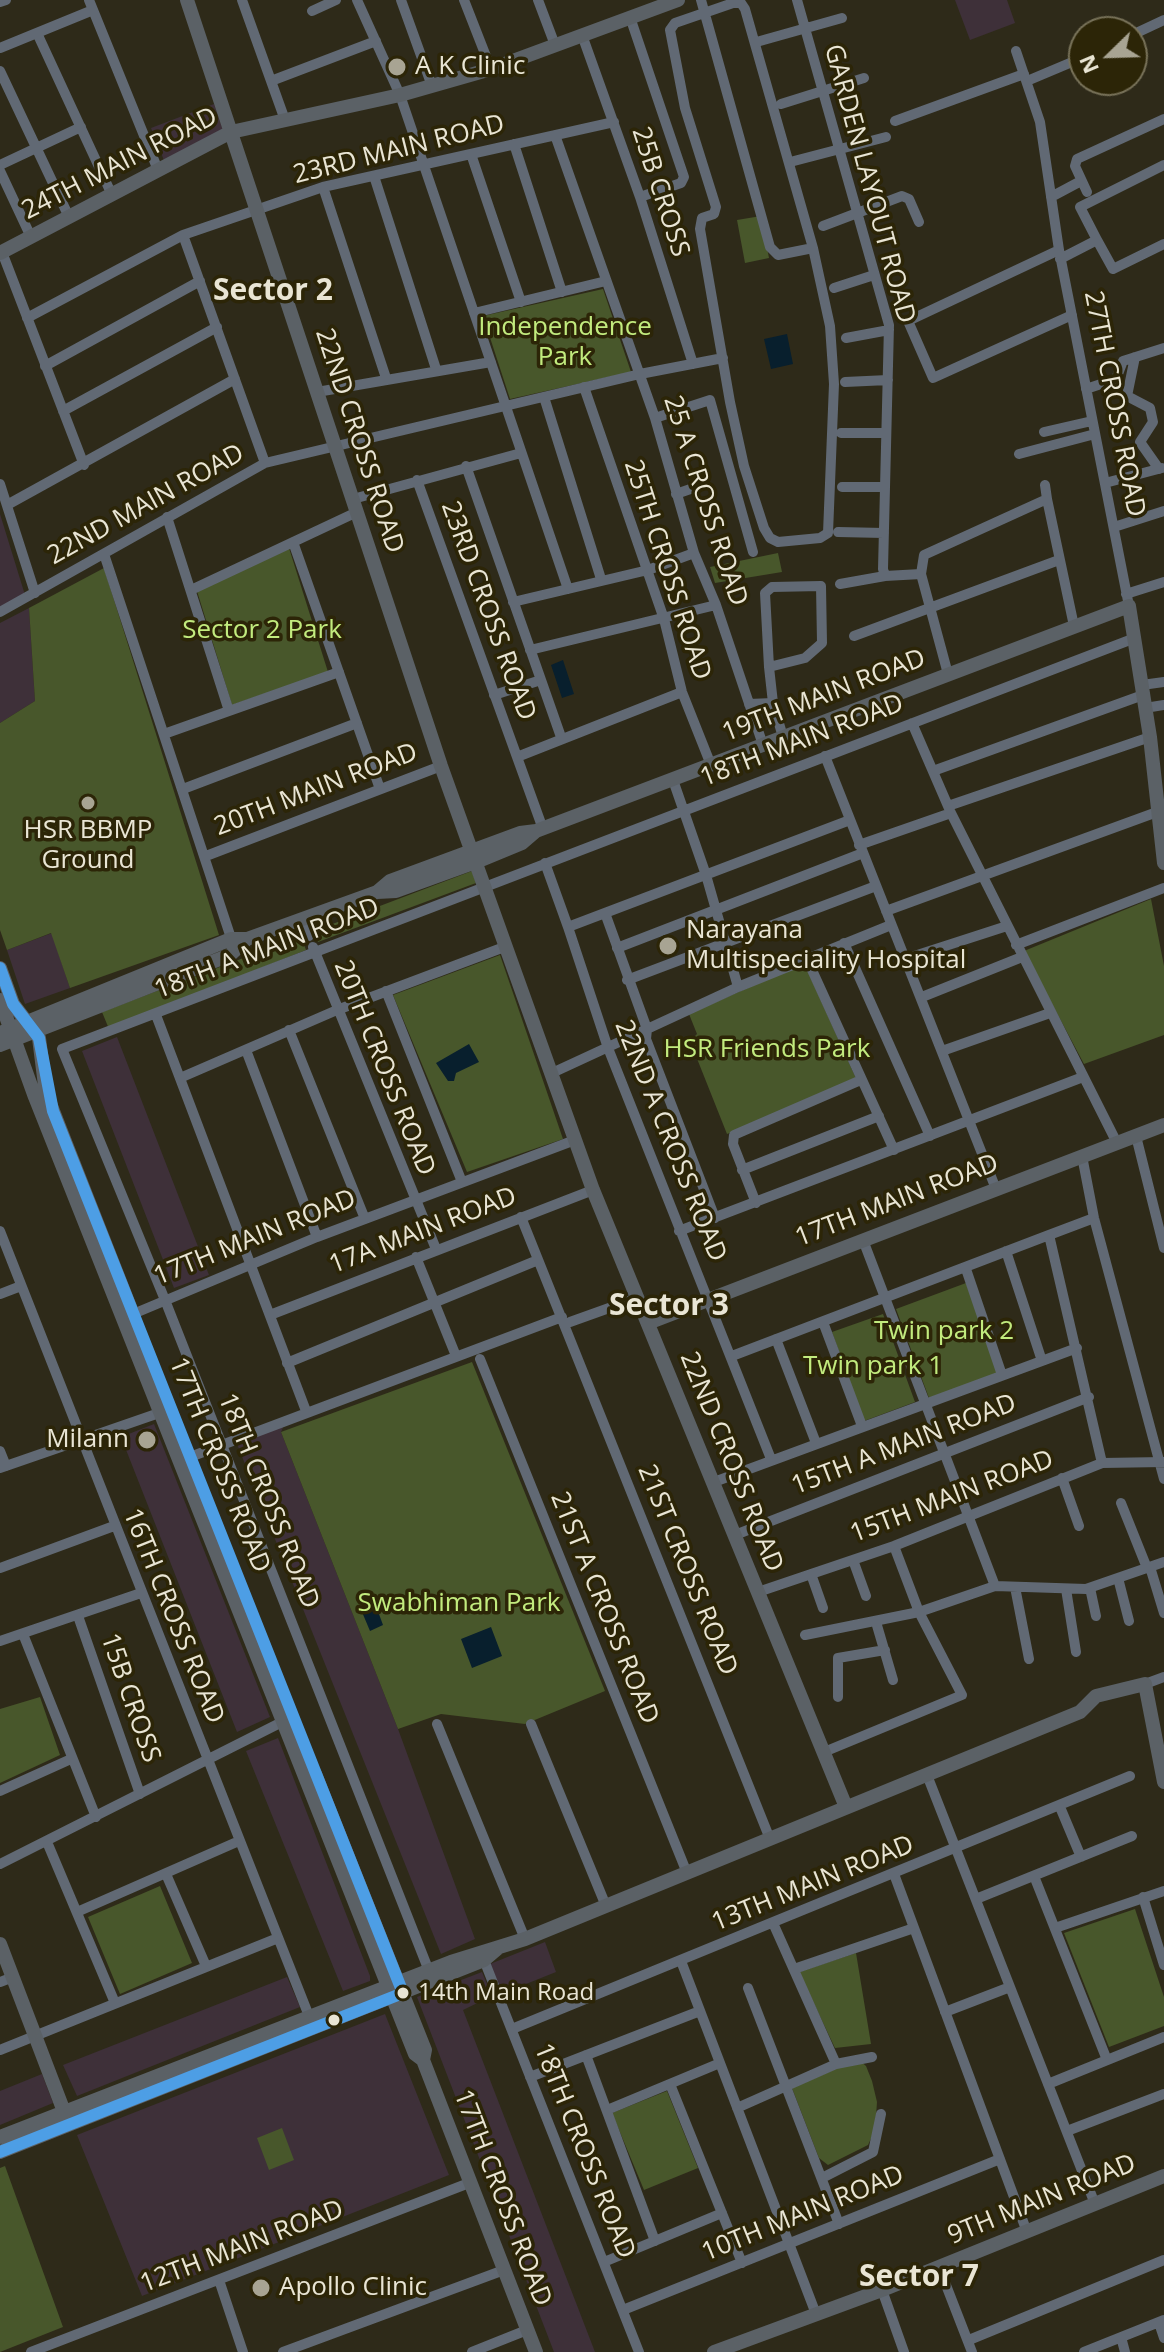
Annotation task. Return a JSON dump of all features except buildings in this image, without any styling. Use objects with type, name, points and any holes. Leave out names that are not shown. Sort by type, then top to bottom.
[{"type":"street","points":[[0,2],[6,0]]},
{"type":"street","name":"22ND CROSS ROAD","points":[[187,0],[441,766],[593,1190],[846,1807]]},
{"type":"street","points":[[242,0],[285,120]]},
{"type":"street","points":[[312,11],[336,0]]},
{"type":"street","points":[[357,0],[400,95],[568,589]]},
{"type":"street","points":[[401,0],[432,86]]},
{"type":"street","points":[[464,0],[491,69]]},
{"type":"street","points":[[538,0],[555,45]]},
{"type":"street","name":"24TH MAIN ROAD","points":[[1,253],[231,132],[400,95],[491,69],[678,0]]},
{"type":"street","points":[[701,0],[770,247],[778,255],[813,248]]},
{"type":"street","name":"GARDEN LAYOUT ROAD","points":[[797,0],[836,149],[889,330],[885,576]]},
{"type":"street","points":[[741,3],[813,248],[830,326],[834,367],[828,533],[823,538],[778,542],[770,538],[764,528],[741,455],[700,229],[702,218],[714,214],[716,209],[705,170],[685,108],[670,35],[675,23],[741,3]]},
{"type":"street","points":[[0,48],[91,5],[158,170]]},
{"type":"street","points":[[630,17],[684,177]]},
{"type":"street","points":[[760,41],[842,18]]},
{"type":"street","points":[[37,33],[112,195]]},
{"type":"street","name":"25B CROSS","points":[[582,35],[640,197],[693,364]]},
{"type":"street","points":[[271,81],[376,41]]},
{"type":"street","name":"27TH CROSS ROAD","points":[[1016,51],[1040,122],[1060,254],[1135,638],[1164,863]]},
{"type":"street","points":[[895,121],[1068,63]]},
{"type":"street","points":[[0,71],[69,217]]},
{"type":"street","points":[[781,104],[864,78]]},
{"type":"street","points":[[1087,192],[1075,166],[1077,159],[1164,119]]},
{"type":"street","name":"23RD MAIN ROAD","points":[[27,318],[183,235],[323,187],[614,122]]},
{"type":"street","points":[[0,165],[81,127]]},
{"type":"street","name":"25 A CROSS ROAD","points":[[555,135],[655,418],[694,553],[716,605],[763,745]]},
{"type":"street","points":[[794,161],[886,137]]},
{"type":"street","points":[[514,144],[562,292]]},
{"type":"street","points":[[471,154],[521,302]]},
{"type":"street","points":[[1164,165],[1080,207],[1113,269],[1164,244]]},
{"type":"street","points":[[640,197],[681,183],[684,177],[705,170]]},
{"type":"street","points":[[0,171],[31,237]]},
{"type":"street","points":[[374,176],[436,369]]},
{"type":"street","points":[[1051,197],[1081,181]]},
{"type":"street","points":[[323,187],[386,378]]},
{"type":"street","points":[[823,226],[906,196],[919,222]]},
{"type":"street","points":[[183,235],[265,463]]},
{"type":"street","points":[[1072,315],[933,378],[908,321],[1097,240]]},
{"type":"street","points":[[1,253],[84,465]]},
{"type":"street","points":[[834,288],[874,275]]},
{"type":"street","points":[[45,366],[200,281]]},
{"type":"street","points":[[474,313],[606,281]]},
{"type":"street","points":[[63,411],[217,327]]},
{"type":"street","points":[[846,338],[889,330]]},
{"type":"street","points":[[1086,389],[1116,379],[1123,361],[1164,348]]},
{"type":"street","points":[[1105,483],[1161,468],[1140,442],[1153,422],[1150,408],[1127,396],[1135,357]]},
{"type":"street","name":"22ND MAIN ROAD","points":[[0,612],[265,463],[640,374],[723,358]]},
{"type":"street","points":[[317,392],[436,369],[491,362]]},
{"type":"street","points":[[7,505],[235,379]]},
{"type":"street","points":[[845,382],[888,380]]},
{"type":"street","name":"25TH CROSS ROAD","points":[[584,387],[664,619],[682,692],[711,765]]},
{"type":"street","points":[[544,397],[601,579]]},
{"type":"street","points":[[655,418],[710,400],[753,552]]},
{"type":"street","points":[[1044,432],[1092,421]]},
{"type":"street","points":[[1062,428],[1065,441]]},
{"type":"street","points":[[841,433],[886,433]]},
{"type":"street","points":[[1019,454],[1095,434]]},
{"type":"street","points":[[191,590],[293,542],[355,505],[417,480],[521,453]]},
{"type":"street","points":[[466,466],[561,737]]},
{"type":"street","name":"23RD CROSS ROAD","points":[[417,480],[517,757],[540,830]]},
{"type":"street","points":[[0,484],[35,593]]},
{"type":"street","points":[[676,494],[702,485]]},
{"type":"street","points":[[1045,485],[1074,626]]},
{"type":"street","points":[[842,487],[885,487]]},
{"type":"street","points":[[948,674],[927,607],[921,574],[924,555],[1047,499]]},
{"type":"street","points":[[1114,527],[1164,511]]},
{"type":"street","points":[[167,517],[229,711]]},
{"type":"street","points":[[838,532],[884,533]]},
{"type":"street","points":[[293,542],[380,789]]},
{"type":"street","points":[[513,602],[648,570],[694,553]]},
{"type":"street","points":[[104,554],[233,945]]},
{"type":"street","points":[[854,636],[1059,560]]},
{"type":"street","points":[[840,584],[885,576],[921,574]]},
{"type":"street","points":[[1127,600],[1164,582]]},
{"type":"street","points":[[769,667],[805,658],[822,643],[821,586],[772,587],[765,593],[769,667],[773,703],[783,737]]},
{"type":"street","name":"19TH MAIN ROAD","points":[[6,1036],[302,918],[377,892],[396,891],[474,857],[522,843],[540,830],[1074,626],[1127,600]]},
{"type":"street","points":[[530,650],[716,605]]},
{"type":"street","name":"18TH MAIN ROAD","points":[[486,887],[1135,638]]},
{"type":"street","points":[[164,734],[339,672]]},
{"type":"street","points":[[494,695],[541,680]]},
{"type":"street","points":[[933,771],[1143,696],[1164,682]]},
{"type":"street","points":[[517,757],[561,737],[682,692]]},
{"type":"street","points":[[1143,696],[1164,705]]},
{"type":"street","points":[[749,704],[773,703]]},
{"type":"street","points":[[183,789],[357,723]]},
{"type":"street","points":[[912,723],[949,809],[1117,1143]]},
{"type":"street","points":[[617,948],[861,849],[949,809],[1150,737]]},
{"type":"street","points":[[825,756],[996,1189]]},
{"type":"street","name":"20TH MAIN ROAD","points":[[206,856],[441,766]]},
{"type":"street","points":[[673,780],[706,875],[738,987]]},
{"type":"street","points":[[886,911],[1157,812]]},
{"type":"street","points":[[568,927],[850,820]]},
{"type":"street","name":"22ND A CROSS ROAD","points":[[545,863],[608,1048],[771,1459]]},
{"type":"street","points":[[627,980],[876,886]]},
{"type":"street","name":"18TH A MAIN ROAD","points":[[62,1049],[156,1015],[312,946],[486,887]]},
{"type":"street","points":[[1016,945],[1164,888]]},
{"type":"street","points":[[605,913],[647,1029],[646,1039],[715,1218]]},
{"type":"street","name":"20TH CROSS ROAD","points":[[302,918],[436,1249]]},
{"type":"street","points":[[552,1073],[738,987],[891,925]]},
{"type":"street","points":[[905,959],[1007,926]]},
{"type":"street","points":[[844,943],[930,1136]]},
{"type":"street","points":[[180,1078],[337,1010],[507,946]]},
{"type":"street","points":[[922,997],[1022,957]]},
{"type":"street","points":[[807,959],[894,1150]]},
{"type":"street","name":"17TH CROSS ROAD","points":[[0,968],[6,1002],[6,1036],[38,1082],[53,1111],[133,1314],[200,1453],[396,1990],[415,2054],[423,2060],[536,2352]]},
{"type":"street","points":[[386,991],[462,1182]]},
{"type":"street","points":[[6,1002],[31,1026]]},
{"type":"street","points":[[942,1051],[1050,1013]]},
{"type":"street","points":[[156,1015],[306,1411]]},
{"type":"street","name":"17TH CROSS ROAD","points":[[31,1026],[42,1052],[38,1082],[162,1412],[284,1721],[396,1990]]},
{"type":"street","points":[[289,1030],[365,1219]]},
{"type":"street","name":"18TH CROSS ROAD","points":[[62,1049],[222,1443],[429,1971]]},
{"type":"street","points":[[246,1050],[317,1237]]},
{"type":"street","points":[[679,1231],[1083,1077]]},
{"type":"street","points":[[756,1203],[733,1144],[738,1132],[861,1080]]},
{"type":"street","points":[[742,1170],[879,1116]]},
{"type":"street","name":"17TH MAIN ROAD","points":[[648,1323],[1164,1125]]},
{"type":"street","points":[[1136,1136],[1164,1248]]},
{"type":"street","name":"17TH MAIN ROAD","points":[[133,1314],[317,1237],[575,1140]]},
{"type":"street","points":[[1082,1156],[1094,1218],[1164,1479]]},
{"type":"street","name":"17A MAIN ROAD","points":[[270,1315],[593,1190]]},
{"type":"street","name":"21ST CROSS ROAD","points":[[521,1217],[566,1320],[770,1839]]},
{"type":"street","points":[[732,1356],[1094,1218]]},
{"type":"street","name":"16TH CROSS ROAD","points":[[0,1231],[80,1442],[309,2016]]},
{"type":"street","points":[[1049,1235],[1102,1463]]},
{"type":"street","points":[[863,1240],[995,1586]]},
{"type":"street","points":[[1006,1251],[1042,1361]]},
{"type":"street","points":[[416,1257],[456,1356]]},
{"type":"street","points":[[287,1363],[538,1260]]},
{"type":"street","points":[[966,1269],[1002,1375]]},
{"type":"street","points":[[0,1294],[21,1286]]},
{"type":"street","points":[[200,1453],[456,1356],[637,1298]]},
{"type":"street","points":[[823,1322],[862,1426]]},
{"type":"street","points":[[776,1339],[816,1443]]},
{"type":"street","points":[[714,1482],[1077,1348]]},
{"type":"street","name":"21ST A CROSS ROAD","points":[[480,1359],[687,1873]]},
{"type":"street","name":"15TH A MAIN ROAD","points":[[735,1535],[1089,1397]]},
{"type":"street","points":[[0,1451],[3,1467],[162,1412]]},
{"type":"street","name":"15TH MAIN ROAD","points":[[758,1592],[894,1546],[1102,1463],[1161,1463]]},
{"type":"street","points":[[1062,1478],[1079,1526]]},
{"type":"street","points":[[1121,1503],[1149,1567],[1164,1613]]},
{"type":"street","points":[[0,1568],[114,1526]]},
{"type":"street","points":[[824,1752],[962,1695],[919,1612],[894,1546]]},
{"type":"street","points":[[853,1560],[866,1596]]},
{"type":"street","points":[[805,1635],[919,1612],[995,1586],[1090,1588],[1164,1562]]},
{"type":"street","points":[[811,1574],[823,1608]]},
{"type":"street","points":[[1118,1578],[1129,1621]]},
{"type":"street","points":[[1015,1587],[1029,1659]]},
{"type":"street","points":[[1090,1588],[1096,1616]]},
{"type":"street","points":[[1066,1589],[1076,1652]]},
{"type":"street","points":[[0,1641],[141,1593]]},
{"type":"street","name":"15B CROSS","points":[[78,1616],[140,1794]]},
{"type":"street","points":[[876,1622],[893,1680]]},
{"type":"street","points":[[23,1634],[96,1817]]},
{"type":"street","points":[[838,1697],[838,1658],[885,1650]]},
{"type":"street","points":[[0,2137],[72,2118],[396,1990],[429,1971],[483,1950],[497,1949],[525,1939],[1080,1712],[1096,1696],[1164,1677]]},
{"type":"street","points":[[1145,1684],[1158,1722],[1164,1782]]},
{"type":"street","points":[[0,1864],[284,1721]]},
{"type":"street","points":[[437,1724],[525,1939]]},
{"type":"street","points":[[531,1724],[606,1906]]},
{"type":"street","points":[[0,1791],[71,1759]]},
{"type":"street","points":[[927,1775],[1095,2204]]},
{"type":"street","name":"13TH MAIN ROAD","points":[[512,2029],[1130,1776]]},
{"type":"street","points":[[1060,1807],[1081,1857]]},
{"type":"street","points":[[976,1899],[1132,1836]]},
{"type":"street","points":[[77,1912],[239,1841]]},
{"type":"street","points":[[47,1842],[115,2003]]},
{"type":"street","points":[[166,1874],[206,1966]]},
{"type":"street","points":[[894,1874],[1027,2232]]},
{"type":"street","points":[[1034,1876],[1107,2060]]},
{"type":"street","points":[[1055,1928],[1164,1891]]},
{"type":"street","points":[[1143,1897],[1164,1965]]},
{"type":"street","points":[[773,1923],[836,2064]]},
{"type":"street","points":[[794,1969],[914,1928]]},
{"type":"street","points":[[0,2050],[278,1938]]},
{"type":"street","points":[[0,1944],[6,1980],[36,2035],[57,2086],[63,2088],[72,2118]]},
{"type":"street","points":[[0,2152],[309,2016],[486,1964],[497,1949]]},
{"type":"street","points":[[681,1961],[816,2314]]},
{"type":"street","name":"18TH CROSS ROAD","points":[[486,1964],[639,2352]]},
{"type":"street","points":[[945,2012],[1010,1987]]},
{"type":"street","points":[[748,1988],[839,2224]]},
{"type":"street","points":[[530,2077],[700,2011]]},
{"type":"street","points":[[1048,2084],[1164,2037]]},
{"type":"street","points":[[586,2055],[655,2241]]},
{"type":"street","points":[[737,2108],[836,2064],[872,2057]]},
{"type":"street","points":[[607,2110],[720,2063]]},
{"type":"street","points":[[670,2084],[742,2263]]},
{"type":"street","points":[[1067,2131],[1164,2094]]},
{"type":"street","points":[[822,2178],[873,2152],[881,2114]]},
{"type":"street","name":"10TH MAIN ROAD","points":[[623,2310],[1000,2159]]},
{"type":"street","name":"9TH MAIN ROAD","points":[[714,2352],[882,2290],[1164,2176]]},
{"type":"street","name":"12TH MAIN ROAD","points":[[31,2352],[46,2349],[469,2183]]},
{"type":"street","points":[[604,2262],[722,2213]]},
{"type":"street","points":[[969,2340],[1164,2260]]},
{"type":"street","points":[[939,2267],[972,2352]]},
{"type":"street","points":[[283,2352],[504,2270]]},
{"type":"street","points":[[219,2280],[243,2352]]},
{"type":"street","points":[[882,2290],[904,2352]]},
{"type":"street","points":[[1084,2352],[1161,2321],[1164,2338]]},
{"type":"street","points":[[472,2352],[527,2330]]},
{"type":"street","points":[[1121,2337],[1125,2352]]},
{"type":"shaded area","points":[[955,0],[1007,0],[1015,23],[970,40]]},
{"type":"shaded area","points":[[214,104],[223,130],[165,163],[151,128]]},
{"type":"shaded area","points":[[0,514],[25,595],[0,609]]},
{"type":"shaded area","points":[[29,608],[35,701],[0,723],[0,623]]},
{"type":"shaded area","points":[[52,933],[70,988],[25,1004],[7,950]]},
{"type":"shaded area","points":[[117,1037],[209,1275],[174,1288],[82,1051]]},
{"type":"shaded area","points":[[285,1423],[281,1432],[398,1729],[475,1939],[441,1954],[237,1444]]},
{"type":"shaded area","points":[[154,1424],[270,1717],[237,1732],[121,1437]]},
{"type":"shaded area","points":[[278,1738],[370,1976],[370,1981],[343,1991],[246,1751]]},
{"type":"shaded area","points":[[545,1942],[556,1972],[501,1994],[490,1964]]},
{"type":"shaded area","points":[[482,1972],[492,1996],[463,2010],[595,2352],[554,2352],[417,1997]]},
{"type":"shaded area","points":[[287,1977],[300,2007],[77,2096],[63,2065]]},
{"type":"shaded area","points":[[385,2014],[449,2175],[142,2296],[77,2135]]},
{"type":"shaded area","points":[[42,2074],[53,2103],[0,2125],[0,2091]]},
{"type":"green space","points":[[761,216],[769,258],[745,263],[737,220]]},
{"type":"green space","name":"Independence Park","points":[[603,289],[631,372],[510,399],[483,316]]},
{"type":"green space","name":"Sector 2 Park","points":[[289,548],[328,672],[232,705],[197,591]]},
{"type":"green space","points":[[778,553],[782,572],[715,583],[710,567]]},
{"type":"green space","name":"HSR BBMP Ground","points":[[104,568],[219,935],[70,988],[51,933],[7,950],[0,930],[0,723],[35,701],[29,608]]},
{"type":"green space","points":[[472,871],[476,883],[318,942],[314,931]]},
{"type":"green space","points":[[1151,899],[1164,966],[1164,1035],[1084,1064],[1024,951]]},
{"type":"green space","points":[[301,936],[306,950],[109,1029],[102,1012]]},
{"type":"green space","points":[[500,955],[563,1139],[467,1172],[393,995]]},
{"type":"green space","name":"HSR Friends Park","points":[[804,963],[859,1085],[727,1134],[690,1041],[697,1034],[689,1014]]},
{"type":"green space","name":"Twin park 2","points":[[966,1283],[999,1373],[929,1398],[896,1309]]},
{"type":"green space","name":"Twin park 1","points":[[883,1314],[915,1402],[864,1421],[832,1332]]},
{"type":"green space","name":"Swabhiman Park","points":[[472,1362],[605,1691],[525,1724],[441,1714],[398,1729],[281,1432]]},
{"type":"green space","points":[[40,1697],[60,1755],[0,1783],[0,1709]]},
{"type":"green space","points":[[160,1886],[192,1963],[120,1994],[88,1917]]},
{"type":"green space","points":[[1135,1909],[1164,1997],[1164,2026],[1109,2047],[1064,1933]]},
{"type":"green space","points":[[856,1953],[871,2044],[835,2048],[799,1972]]},
{"type":"green space","points":[[858,2059],[866,2066],[872,2081],[877,2102],[875,2130],[868,2145],[828,2165],[819,2158],[792,2088]]},
{"type":"green space","points":[[667,2091],[698,2168],[644,2190],[612,2113]]},
{"type":"green space","points":[[282,2128],[294,2160],[269,2170],[257,2138]]},
{"type":"green space","points":[[5,2166],[63,2327],[0,2352],[0,2168]]},
{"type":"water","points":[[787,334],[793,364],[771,369],[764,339]]},
{"type":"water","points":[[563,660],[574,694],[562,698],[551,665]]},
{"type":"water","points":[[469,1044],[479,1062],[456,1073],[454,1081],[448,1081],[436,1063]]},
{"type":"water","points":[[376,1606],[383,1625],[370,1631],[362,1612]]},
{"type":"water","points":[[491,1627],[502,1656],[472,1668],[461,1639]]},
{"type":"transit line","points":[[0,968],[13,1004],[39,1038],[53,1111],[403,1993],[0,2152]]},
{"type":"place","name":"A K Clinic","points":[[397,67]]},
{"type":"place","name":"HSR BBMP Ground","points":[[88,803]]},
{"type":"place","name":"Narayana Multispeciality Hospital","points":[[668,946]]},
{"type":"place","name":"Milann","points":[[147,1440]]},
{"type":"place","name":"14th Main Road","points":[[403,1993]]},
{"type":"place","name":"Apollo Clinic","points":[[261,2288]]},
{"type":"district","name":"Sector 2","points":[[273,291]]},
{"type":"district","name":"Sector 3","points":[[669,1306]]},
{"type":"district","name":"Sector 7","points":[[919,2277]]}]
